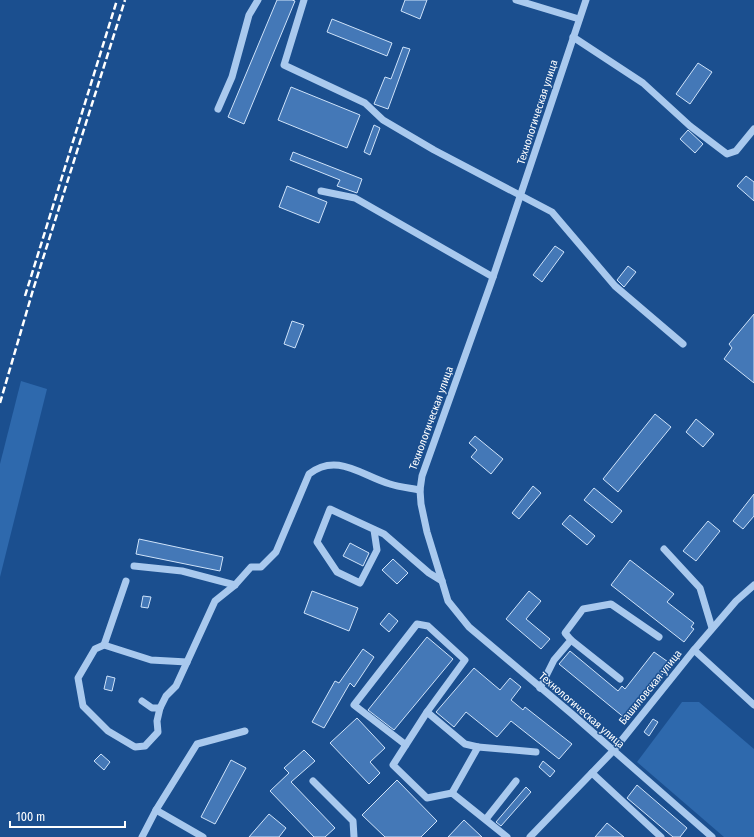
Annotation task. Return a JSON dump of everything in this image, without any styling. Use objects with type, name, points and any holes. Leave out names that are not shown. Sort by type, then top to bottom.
[{"type":"street","points":[[218,109],[232,77],[249,15],[258,0]]},
{"type":"street","points":[[304,0],[284,65],[365,103],[383,120],[434,150],[552,212],[615,286],[683,344]]},
{"type":"street","points":[[516,0],[579,20]]},
{"type":"street","name":"Технологическая улица","points":[[586,0],[493,278],[422,476],[420,490],[421,504],[427,532],[448,601],[469,627],[712,837]]},
{"type":"street","points":[[573,38],[643,83],[690,126],[727,154],[736,152],[754,129]]},
{"type":"street","points":[[321,191],[354,198],[493,278]]},
{"type":"street","points":[[187,662],[151,660],[104,645],[95,649],[78,678],[83,706],[108,731],[135,747],[145,746],[158,732],[157,721],[160,708],[166,696],[176,686],[215,601],[236,585],[252,567],[261,567],[276,552],[309,474],[317,468],[327,465],[340,465],[390,484],[420,490]]},
{"type":"street","points":[[374,530],[377,550],[360,583],[337,572],[317,542],[330,509],[384,534],[429,573],[442,581]]},
{"type":"street","points":[[664,549],[700,588],[712,628]]},
{"type":"street","points":[[134,566],[182,572],[236,585]]},
{"type":"street","points":[[104,645],[126,581]]},
{"type":"street","name":"Башиловская улица","points":[[530,837],[613,751],[712,628],[736,601],[754,585]]},
{"type":"street","points":[[620,678],[571,640],[565,633],[583,609],[611,604],[659,637]]},
{"type":"street","points":[[406,745],[354,706],[417,624],[428,626],[465,660],[427,712],[394,765],[427,798],[452,793],[478,747]]},
{"type":"street","points":[[540,688],[554,660],[571,640]]},
{"type":"street","points":[[694,650],[754,705]]},
{"type":"street","points":[[142,701],[152,708],[160,708]]},
{"type":"street","points":[[427,712],[465,744],[478,747],[536,752]]},
{"type":"street","points":[[142,837],[156,810],[197,744],[245,731]]},
{"type":"street","points":[[592,773],[661,837]]},
{"type":"street","points":[[313,781],[354,821],[354,837]]},
{"type":"street","points":[[486,820],[516,781]]},
{"type":"street","points":[[452,793],[507,837]]},
{"type":"street","points":[[156,810],[203,837]]},
{"type":"shaded area","points":[[21,381],[47,389],[0,577],[0,464]]},
{"type":"shaded area","points":[[682,702],[699,702],[754,749],[754,837],[724,837],[637,762]]},
{"type":"building","points":[[277,0],[295,1],[244,124],[228,117]]},
{"type":"building","points":[[405,0],[427,0],[420,19],[401,11]]},
{"type":"building","points":[[332,19],[392,43],[387,56],[327,32]]},
{"type":"building","points":[[403,47],[410,49],[388,109],[374,104],[385,77],[391,79]]},
{"type":"building","points":[[698,63],[712,72],[690,104],[676,94]]},
{"type":"building","points":[[291,87],[360,115],[347,148],[278,120]]},
{"type":"building","points":[[374,125],[380,128],[370,155],[364,152]]},
{"type":"building","points":[[688,130],[703,144],[695,153],[680,139]]},
{"type":"building","points":[[293,152],[362,179],[357,193],[337,186],[340,180],[290,160]]},
{"type":"building","points":[[746,176],[754,182],[754,201],[737,186]]},
{"type":"building","points":[[287,186],[327,202],[319,223],[279,207]]},
{"type":"building","points":[[555,246],[564,252],[542,282],[533,275]]},
{"type":"building","points":[[628,266],[636,272],[624,287],[617,280]]},
{"type":"building","points":[[754,314],[754,383],[724,359],[732,348],[729,344]]},
{"type":"building","points":[[292,321],[304,325],[295,348],[284,344]]},
{"type":"building","points":[[655,414],[671,427],[618,492],[603,479]]},
{"type":"building","points":[[696,419],[714,434],[703,447],[686,432]]},
{"type":"building","points":[[475,436],[503,459],[491,474],[471,457],[477,450],[469,443]]},
{"type":"building","points":[[533,486],[541,493],[519,519],[512,513]]},
{"type":"building","points":[[594,488],[622,511],[612,523],[584,500]]},
{"type":"building","points":[[754,494],[754,516],[743,529],[733,521]]},
{"type":"building","points":[[570,515],[595,536],[587,545],[562,524]]},
{"type":"building","points":[[708,521],[720,531],[696,561],[683,551]]},
{"type":"building","points":[[139,539],[223,557],[220,571],[136,554]]},
{"type":"building","points":[[350,543],[369,553],[363,566],[343,556]]},
{"type":"building","points":[[393,559],[408,573],[397,584],[382,570]]},
{"type":"building","points":[[630,560],[674,594],[667,602],[694,623],[691,627],[694,629],[684,642],[611,585]]},
{"type":"building","points":[[312,591],[358,608],[349,631],[304,613]]},
{"type":"building","points":[[529,591],[541,601],[526,619],[550,639],[541,649],[506,619]]},
{"type":"building","points":[[143,596],[151,597],[148,608],[141,607]]},
{"type":"building","points":[[389,613],[398,621],[389,632],[380,624]]},
{"type":"building","points":[[427,637],[453,659],[394,730],[368,710]]},
{"type":"building","points":[[363,649],[374,657],[354,687],[350,683],[324,728],[312,722],[335,681],[339,683]]},
{"type":"building","points":[[570,651],[618,691],[622,686],[625,689],[654,652],[671,664],[626,719],[559,664]]},
{"type":"building","points":[[474,668],[500,690],[510,678],[521,687],[511,700],[523,710],[525,707],[572,744],[559,759],[511,721],[497,737],[466,712],[454,727],[436,712]]},
{"type":"building","points":[[107,676],[115,678],[112,691],[104,689]]},
{"type":"building","points":[[357,718],[385,748],[370,762],[380,773],[369,784],[330,743]]},
{"type":"building","points":[[653,719],[658,722],[649,736],[644,732]]},
{"type":"building","points":[[304,750],[315,761],[291,782],[335,828],[325,837],[314,837],[270,791],[289,773],[284,768]]},
{"type":"building","points":[[101,754],[110,762],[104,770],[94,761]]},
{"type":"building","points":[[231,760],[246,768],[215,824],[201,817]]},
{"type":"building","points":[[543,761],[555,771],[550,777],[539,767]]},
{"type":"building","points":[[397,780],[437,821],[421,837],[385,837],[362,815]]},
{"type":"building","points":[[637,785],[687,828],[680,837],[673,837],[627,798]]},
{"type":"building","points":[[526,787],[531,792],[501,826],[496,822]]},
{"type":"building","points":[[269,814],[286,828],[279,837],[249,837]]},
{"type":"building","points":[[464,820],[482,837],[448,837]]},
{"type":"building","points":[[607,823],[624,837],[595,837]]},
{"type":"railway","points":[[25,296],[117,0]]},
{"type":"railway","points":[[0,403],[33,290],[125,0]]}]
